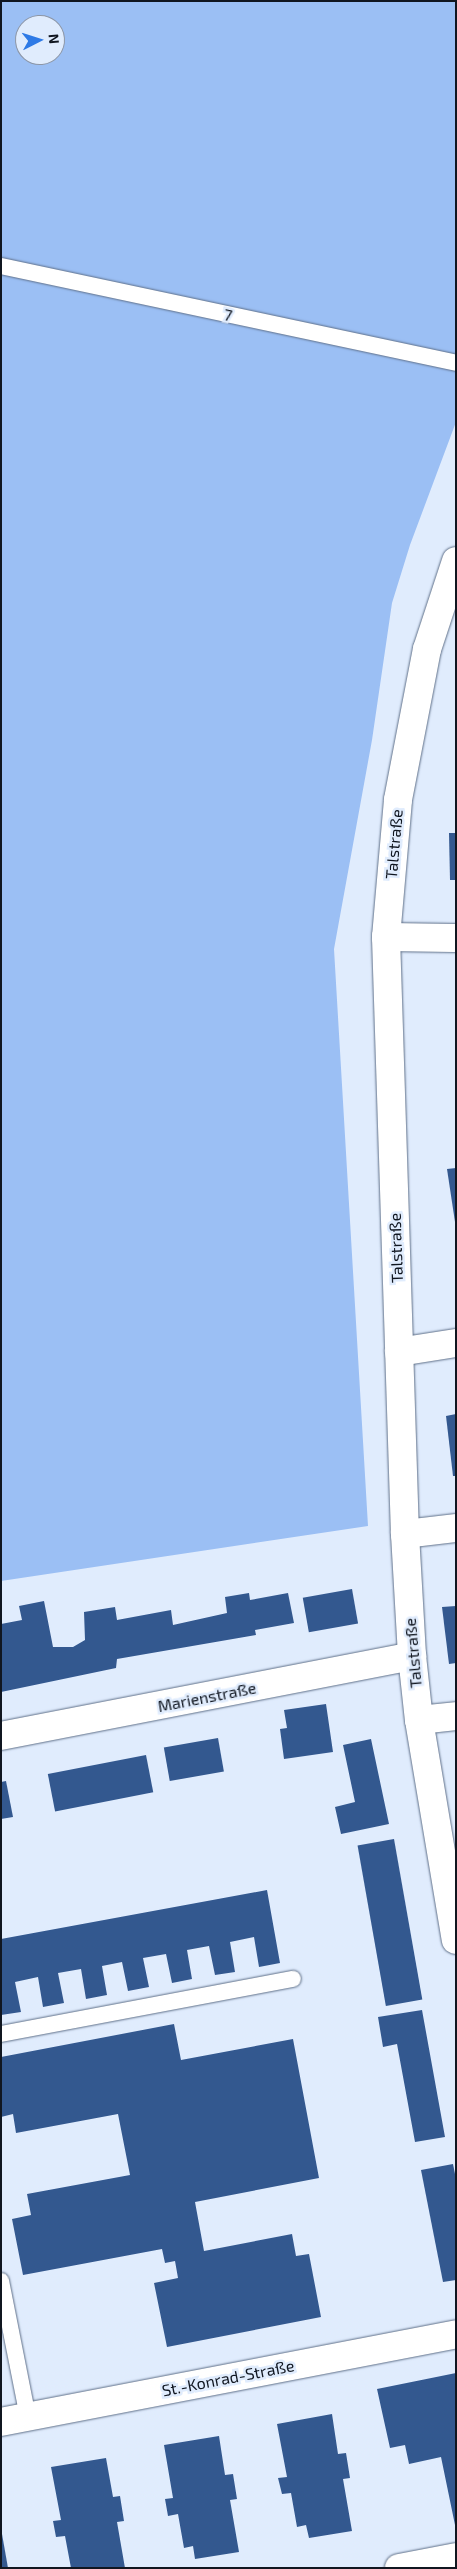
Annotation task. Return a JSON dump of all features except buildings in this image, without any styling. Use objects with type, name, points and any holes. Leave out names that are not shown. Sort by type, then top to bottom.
[{"type":"street","name":"Talstraße","points":[[455,1930],[419,1720],[412,1656],[405,1534],[386,937],[398,800],[427,649],[456,561]]},
{"type":"street","points":[[386,937],[456,938]]},
{"type":"street","points":[[399,1352],[456,1343]]},
{"type":"street","points":[[405,1534],[456,1528]]},
{"type":"street","name":"Marienstraße","points":[[1,1736],[412,1656]]},
{"type":"street","points":[[419,1720],[456,1716]]},
{"type":"street","name":"St.-Konrad-Straße","points":[[1,2422],[456,2334]]},
{"type":"street","points":[[399,2568],[456,2557]]},
{"type":"lane","name":"7","points":[[1,266],[456,363]]},
{"type":"lane","points":[[1,2034],[293,1979]]},
{"type":"lane","points":[[1,2281],[28,2417]]},
{"type":"shaded area","points":[[1,1],[456,1],[456,422],[410,545],[392,603],[372,740],[334,949],[368,1526],[1,1581]]}]
